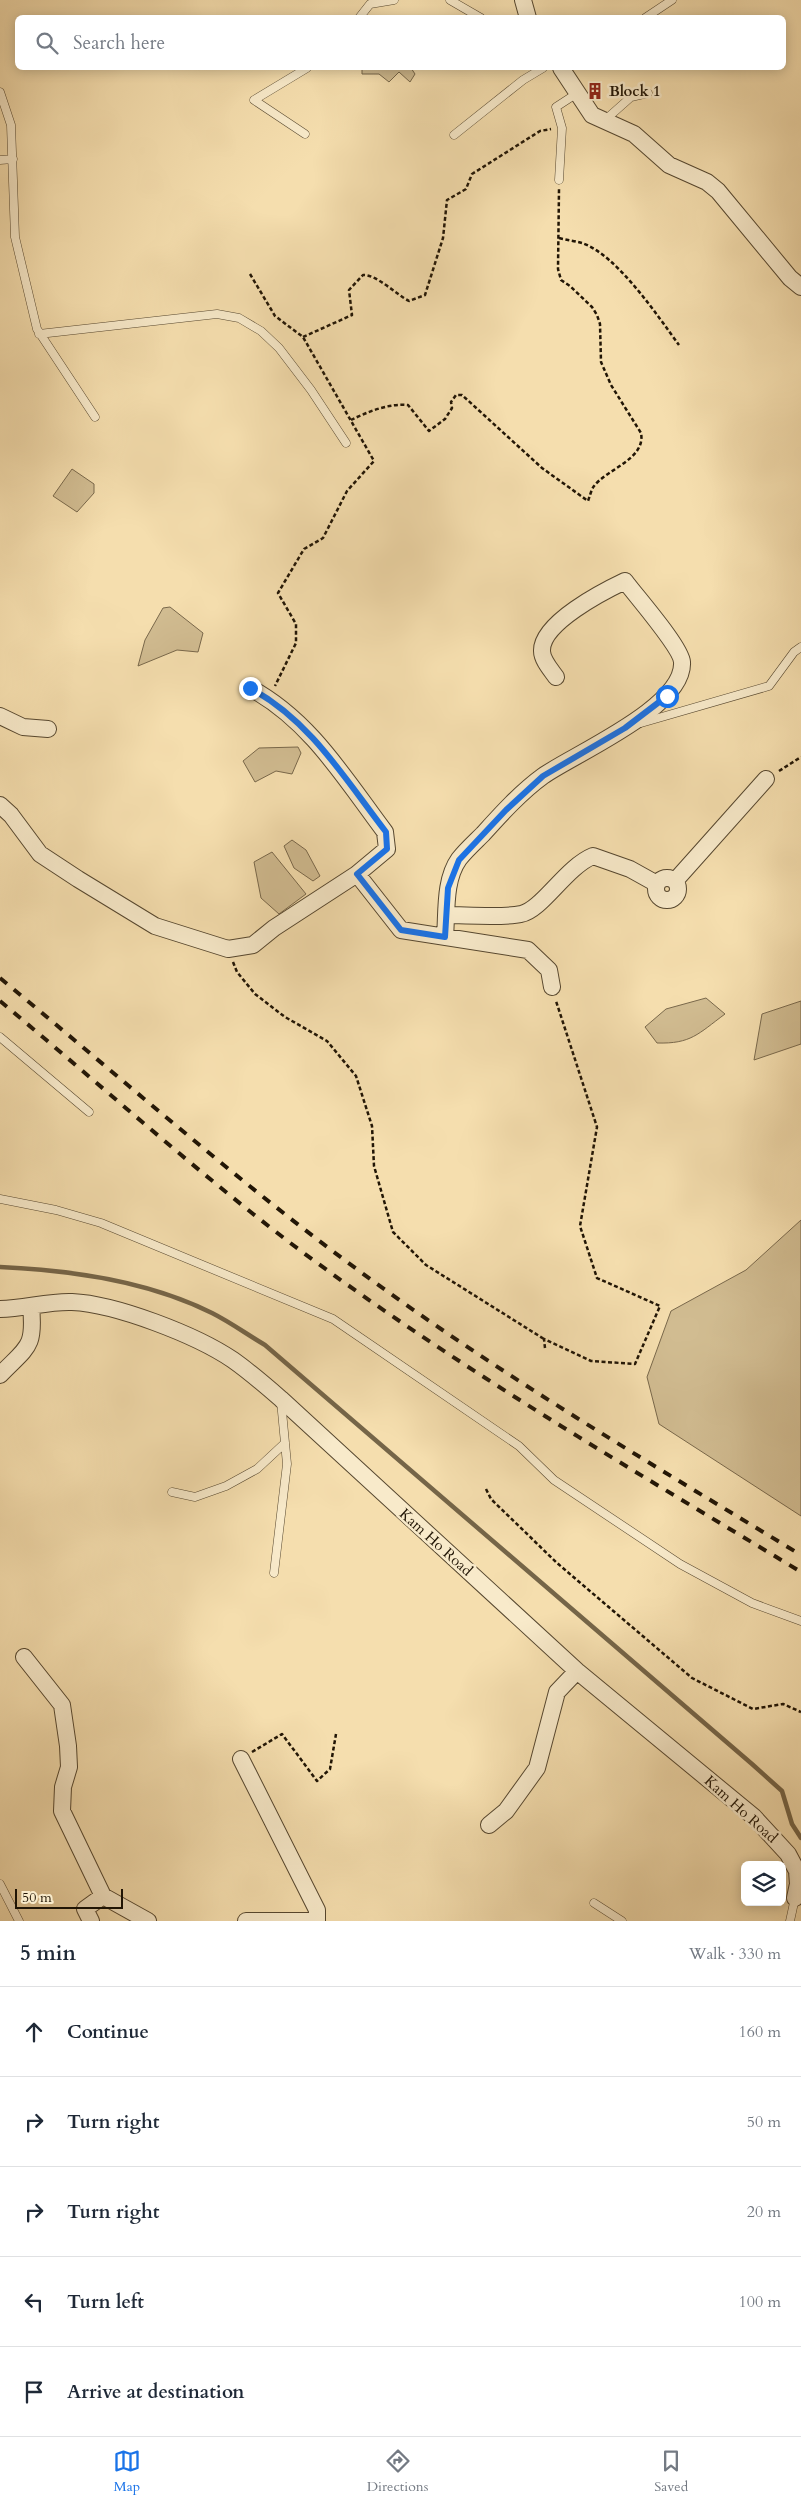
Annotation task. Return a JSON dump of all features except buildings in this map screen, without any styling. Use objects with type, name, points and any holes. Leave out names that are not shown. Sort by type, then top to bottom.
[{"type":"street","points":[[522,0],[526,15]]},
{"type":"street","points":[[565,70],[576,94],[592,114],[634,134],[669,166],[696,176],[718,191],[790,278],[801,287]]},
{"type":"street","points":[[445,937],[448,888],[459,860],[506,810],[543,776],[625,728],[667,696],[678,683],[682,659],[673,644],[625,581],[598,594],[554,626],[544,640],[542,651],[545,662],[556,678]]},
{"type":"street","points":[[0,805],[11,815],[40,854],[155,926],[228,949],[253,945],[274,928],[357,874],[387,849],[386,832],[312,735],[269,698],[250,688]]},
{"type":"street","points":[[0,716],[23,728],[48,729]]},
{"type":"street","points":[[446,915],[522,914],[544,898],[580,861],[593,856],[630,869],[657,884],[662,879],[669,878],[675,881],[766,780]]},
{"type":"street","points":[[357,874],[401,930],[528,950],[549,970],[552,987]]},
{"type":"street","name":"Kam Ho Road","points":[[0,1309],[64,1302],[92,1304],[154,1323],[194,1339],[232,1360],[280,1399],[577,1671],[735,1800],[788,1854],[796,1871],[798,1884],[795,1898]]},
{"type":"street","points":[[0,1375],[28,1346],[32,1339],[31,1306]]},
{"type":"street","points":[[24,1657],[62,1705],[69,1767],[63,1787],[62,1811],[103,1896],[148,1921]]},
{"type":"street","points":[[489,1825],[506,1811],[537,1768],[557,1692],[577,1671]]},
{"type":"street","points":[[240,1759],[317,1910],[316,1921],[246,1921]]},
{"type":"street","points":[[91,1921],[85,1909],[103,1896]]},
{"type":"lane","points":[[361,15],[370,4],[394,0]]},
{"type":"lane","points":[[450,0],[476,15]]},
{"type":"lane","points":[[650,15],[672,0]]},
{"type":"lane","points":[[304,70],[254,100],[304,134]]},
{"type":"lane","points":[[454,135],[523,80],[540,70]]},
{"type":"lane","points":[[0,92],[11,125],[15,237],[39,334],[95,417]]},
{"type":"lane","points":[[604,121],[631,98],[648,93]]},
{"type":"lane","points":[[559,180],[562,128],[556,107],[576,94]]},
{"type":"lane","points":[[0,160],[13,159]]},
{"type":"lane","points":[[39,334],[217,314],[238,318],[261,331],[279,348],[311,390],[346,443]]},
{"type":"lane","points":[[625,728],[769,686],[794,652],[801,647]]},
{"type":"lane","points":[[0,1039],[89,1112]]},
{"type":"lane","points":[[0,1199],[56,1210],[100,1223],[333,1319],[520,1446],[554,1480],[680,1564],[752,1603],[801,1621]]},
{"type":"lane","points":[[274,1573],[287,1464],[280,1399]]},
{"type":"lane","points":[[172,1492],[195,1497],[226,1486],[257,1469],[284,1443]]},
{"type":"lane","points":[[0,1884],[19,1921]]},
{"type":"lane","points":[[790,1921],[795,1898]]},
{"type":"lane","points":[[594,1904],[622,1921]]},
{"type":"path","points":[[303,337],[352,315],[350,290],[364,275],[369,275],[396,294],[410,300],[425,295],[444,238],[446,200],[466,190],[472,174],[540,131],[562,128]]},
{"type":"path","points":[[351,420],[380,409],[408,404],[429,431],[445,420],[452,408],[451,402],[456,395],[462,394],[542,468],[588,501],[596,484],[634,454],[642,439],[641,433],[611,385],[602,362],[600,324],[597,315],[592,307],[570,286],[560,280],[558,269],[559,180]]},
{"type":"path","points":[[559,238],[583,243],[603,256],[638,291],[679,345]]},
{"type":"path","points":[[250,274],[275,316],[303,337],[374,461],[347,491],[323,538],[304,549],[278,593],[296,624],[296,643],[269,698]]},
{"type":"path","points":[[766,780],[801,757]]},
{"type":"path","points":[[228,949],[236,972],[255,994],[286,1017],[327,1041],[356,1076],[372,1126],[374,1166],[393,1232],[426,1265],[544,1339],[591,1361],[635,1364],[660,1306],[597,1278],[582,1235],[580,1226],[596,1127],[552,987]]},
{"type":"path","points":[[544,1339],[545,1348]]},
{"type":"path","points":[[486,1489],[491,1499],[557,1563],[692,1678],[753,1708],[784,1704],[801,1712]]},
{"type":"path","points":[[240,1759],[282,1734],[317,1781],[330,1769],[336,1734]]},
{"type":"shaded area","points":[[362,70],[412,70],[415,74],[410,82],[399,72],[389,82],[379,74],[362,74]]},
{"type":"shaded area","points":[[72,469],[94,484],[94,493],[77,512],[53,496]]},
{"type":"shaded area","points":[[170,607],[203,633],[198,652],[177,650],[138,666],[145,640],[163,608]]},
{"type":"shaded area","points":[[298,747],[301,753],[292,774],[276,771],[255,782],[243,761],[259,748]]},
{"type":"shaded area","points":[[292,840],[306,850],[320,876],[313,881],[294,868],[284,846]]},
{"type":"shaded area","points":[[272,852],[306,894],[279,914],[261,898],[254,862]]},
{"type":"shaded area","points":[[706,998],[725,1014],[686,1040],[657,1043],[645,1027],[666,1009]]},
{"type":"shaded area","points":[[801,1001],[801,1044],[754,1060],[762,1014]]},
{"type":"shaded area","points":[[801,1220],[801,1516],[659,1424],[647,1377],[671,1311],[746,1270]]},
{"type":"waterway","points":[[0,1267],[81,1274],[136,1285],[187,1302],[212,1313],[265,1345],[782,1791],[792,1824],[801,1838]]},
{"type":"railway","points":[[0,978],[224,1165],[362,1273],[523,1384],[801,1555]]},
{"type":"railway","points":[[0,1001],[216,1184],[350,1287],[541,1413],[801,1572]]},
{"type":"place","name":"Block 1","points":[[595,91]]},
{"type":"route","points":[[250,688],[269,698],[312,735],[386,832],[387,849],[357,874],[369,891],[401,930],[445,937],[448,888],[459,860],[506,810],[543,776],[625,728],[667,696]]}]
